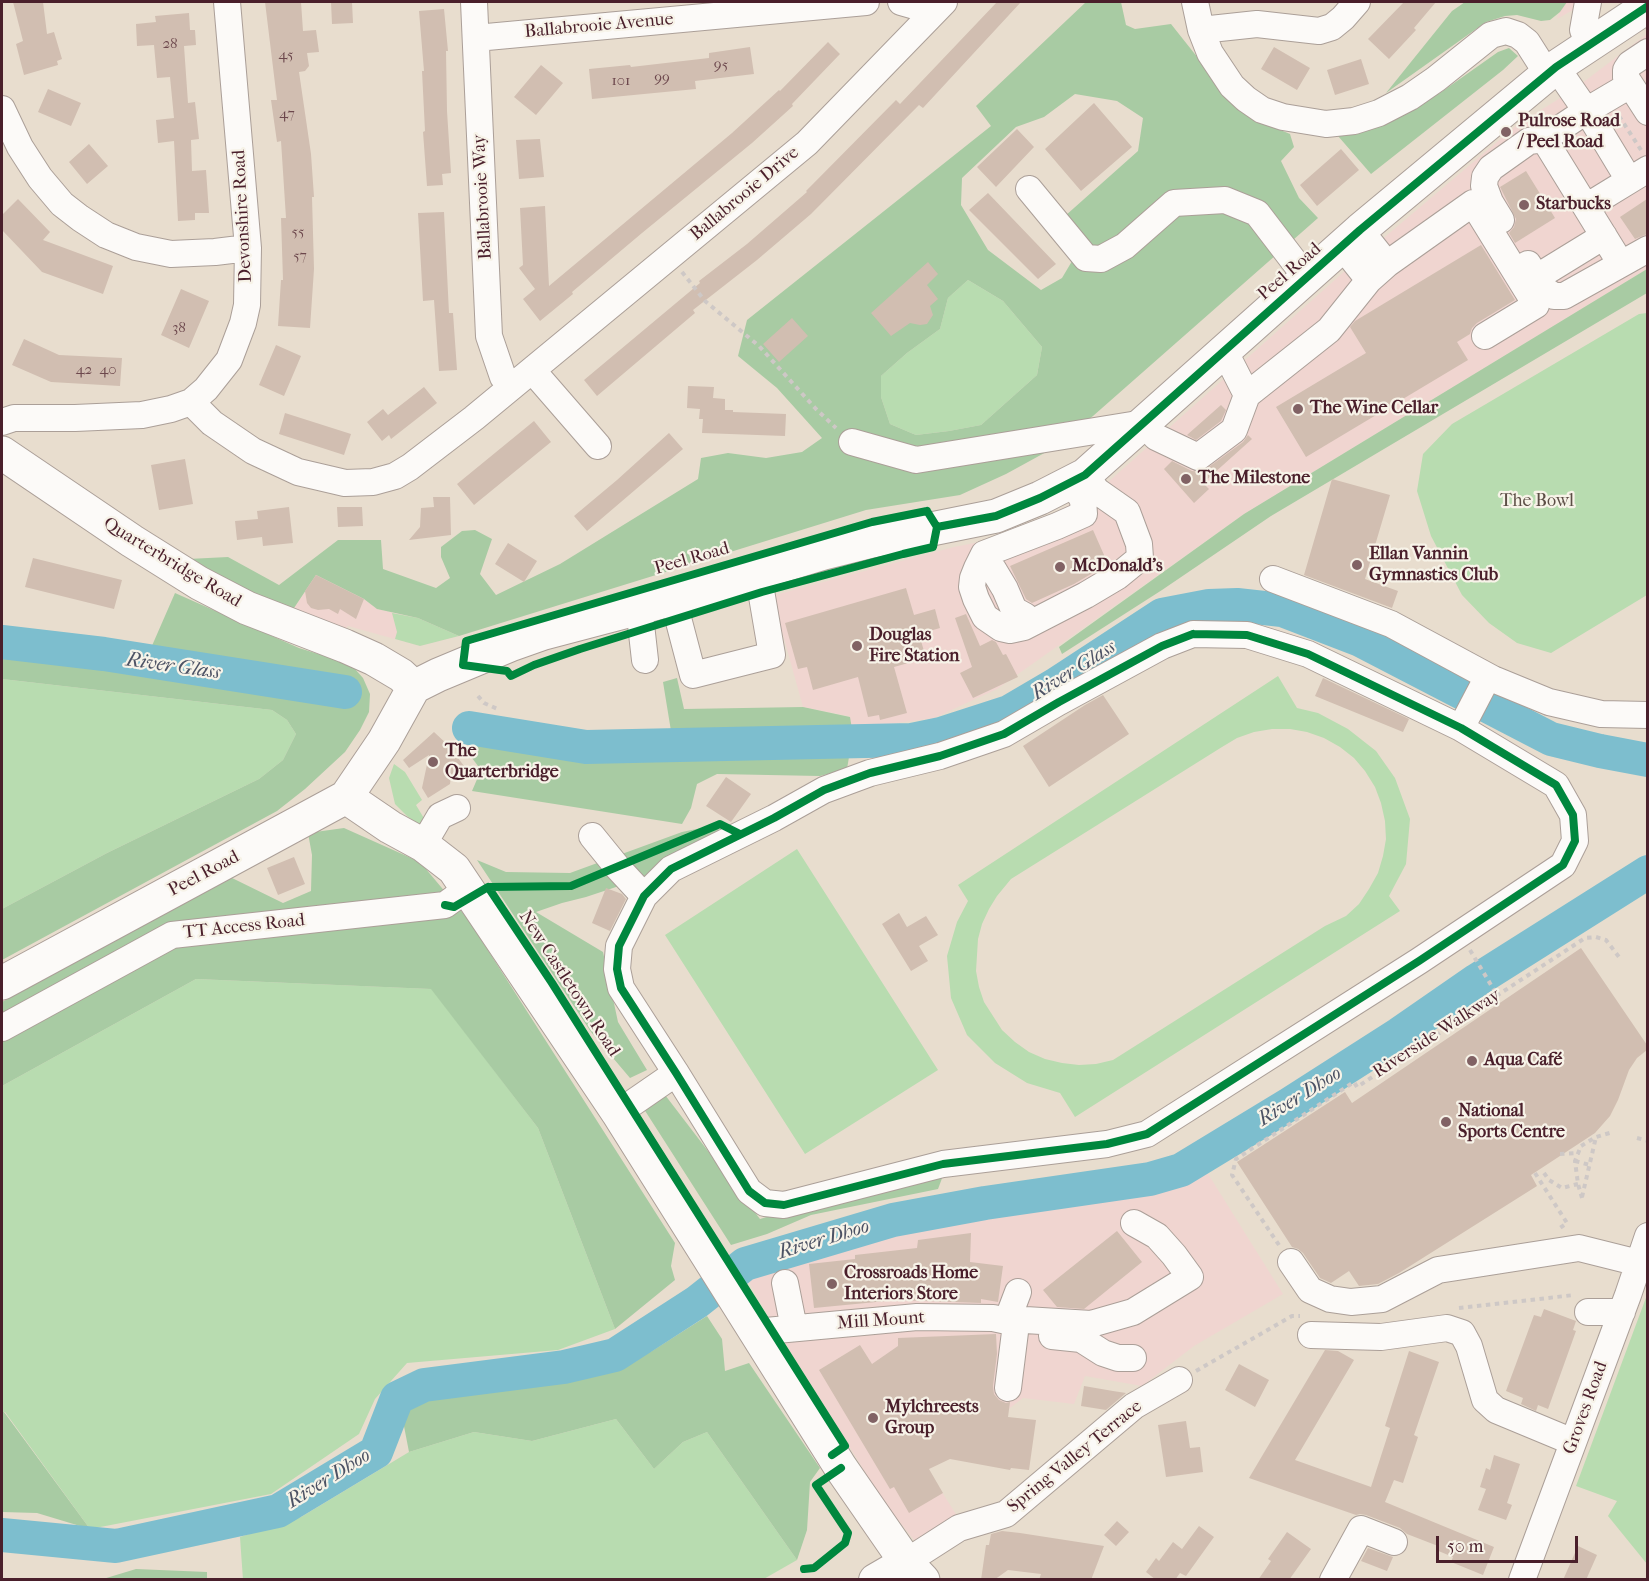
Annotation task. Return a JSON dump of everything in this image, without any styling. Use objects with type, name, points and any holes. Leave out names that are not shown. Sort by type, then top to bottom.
[{"type":"highway","name":"Peel Road","points":[[2,983],[346,797],[384,741],[412,692],[438,675],[544,633],[673,599],[872,541],[996,516],[1078,479],[1351,238],[1552,71],[1647,6]]},
{"type":"highway","name":"Quarterbridge Road","points":[[2,453],[132,541],[199,583],[247,608],[374,659],[401,675],[412,692]]},
{"type":"highway","name":"New Castletown Road","points":[[346,797],[390,827],[423,845],[454,869],[618,1113],[841,1468],[914,1571]]},
{"type":"main road","points":[[875,1580],[914,1571]]},
{"type":"street","name":"Devonshire Road","points":[[2,422],[14,418],[142,415],[171,409],[191,402],[206,389],[229,360],[247,305],[248,248],[227,2]]},
{"type":"street","name":"Ballabrooie Way","points":[[474,2],[489,336],[502,377],[510,387]]},
{"type":"street","name":"Ballabrooie Avenue","points":[[476,38],[866,2]]},
{"type":"street","points":[[901,2],[922,8],[937,8]]},
{"type":"street","points":[[1195,2],[1201,30],[1210,53],[1232,86],[1262,110],[1283,117],[1326,124],[1354,121],[1379,113],[1410,97],[1436,79],[1491,35],[1506,31],[1518,35],[1527,42],[1586,111],[1640,168],[1586,207]]},
{"type":"street","points":[[1201,30],[1257,24],[1319,31],[1332,27],[1344,18],[1357,2]]},
{"type":"street","points":[[1588,2],[1583,30],[1590,45]]},
{"type":"street","name":"Ballabrooie Drive","points":[[191,402],[213,423],[253,451],[298,472],[345,483],[374,482],[395,476],[410,467],[532,370],[807,143],[937,8]]},
{"type":"street","points":[[1646,108],[1628,81],[1626,70],[1630,64],[1647,52]]},
{"type":"street","points":[[1628,81],[1544,139],[1528,141],[1491,168],[1485,177],[1484,186],[1490,202],[1545,290],[1554,296],[1564,296],[1647,249]]},
{"type":"street","points":[[2,109],[20,147],[40,178],[62,204],[106,235],[136,247],[171,254],[248,248]]},
{"type":"street","points":[[1544,139],[1621,264]]},
{"type":"street","points":[[1029,189],[1086,258],[1101,259],[1125,246],[1174,203],[1225,200],[1257,213],[1306,277]]},
{"type":"street","points":[[852,442],[916,460],[1144,423],[1156,436],[1198,457],[1234,430],[1247,395],[1329,330],[1378,272],[1473,203],[1536,305],[1485,336]]},
{"type":"street","points":[[1547,271],[1604,236]]},
{"type":"street","points":[[1351,238],[1378,272]]},
{"type":"street","points":[[1224,350],[1247,395]]},
{"type":"street","points":[[532,370],[598,446]]},
{"type":"street","points":[[1078,479],[1097,491],[1117,505],[1127,512],[1139,544],[1140,558],[1118,576],[1024,627],[1010,630],[985,617],[976,599],[972,578],[989,561],[1104,505],[1117,505]]},
{"type":"street","points":[[1078,479],[1084,514]]},
{"type":"street","points":[[974,520],[989,561],[988,596],[992,606],[1003,616],[1012,618],[1025,616],[1069,592],[1097,580],[1118,576]]},
{"type":"street","points":[[673,599],[693,675],[772,655],[758,573]]},
{"type":"street","points":[[1273,579],[1391,624],[1489,682],[1549,702],[1601,714],[1647,715]]},
{"type":"street","points":[[639,607],[645,660]]},
{"type":"street","points":[[1193,634],[1246,635],[1308,654],[1462,724],[1556,785],[1574,815],[1575,841],[1563,865],[1419,962],[1147,1134],[1107,1144],[943,1164],[784,1205],[765,1203],[749,1191],[621,988],[617,969],[619,946],[644,896],[671,869],[825,790],[870,773],[939,756],[1004,734],[1162,646],[1193,634]]},
{"type":"street","points":[[1462,724],[1489,682]]},
{"type":"street","points":[[423,845],[440,816],[457,808]]},
{"type":"street","points":[[592,836],[644,896]]},
{"type":"street","name":"TT Access Road","points":[[2,1028],[172,935],[445,905],[467,889]]},
{"type":"street","points":[[618,1113],[676,1073]]},
{"type":"street","points":[[1011,1326],[1091,1324],[1133,1312],[1190,1277],[1157,1236],[1134,1223]]},
{"type":"street","name":"Groves Road","points":[[1522,1580],[1622,1312],[1647,1236]]},
{"type":"street","points":[[1291,1263],[1310,1290],[1330,1299],[1351,1302],[1382,1299],[1438,1270],[1579,1248],[1639,1263]]},
{"type":"street","points":[[785,1283],[794,1328]]},
{"type":"street","points":[[1008,1388],[1011,1326],[1018,1292]]},
{"type":"street","points":[[1588,1312],[1622,1312]]},
{"type":"street","name":"Mill Mount","points":[[755,1332],[917,1317],[993,1318],[1011,1326]]},
{"type":"street","points":[[1011,1326],[1081,1339],[1103,1353],[1118,1358],[1133,1358]]},
{"type":"street","points":[[1311,1335],[1381,1337],[1447,1328],[1462,1333],[1469,1346],[1485,1400],[1497,1410],[1574,1442]]},
{"type":"street","name":"Spring Valley Terrace","points":[[914,1571],[959,1528],[1006,1514],[1134,1406],[1179,1380]]},
{"type":"street","points":[[1333,1580],[1361,1529],[1394,1542]]},
{"type":"path","points":[[1615,110],[1640,168]]},
{"type":"path","points":[[670,257],[705,301],[759,346],[816,409],[852,442]]},
{"type":"path","points":[[478,696],[484,703],[500,710]]},
{"type":"path","points":[[1468,947],[1497,994]]},
{"type":"path","points":[[1596,1137],[1582,1198],[1575,1161],[1581,1146],[1596,1137],[1612,1132]]},
{"type":"path","points":[[1637,1138],[1647,1141]]},
{"type":"path","points":[[1560,1154],[1579,1153]]},
{"type":"path","points":[[1575,1161],[1590,1165]]},
{"type":"path","points":[[1534,1173],[1567,1223],[1559,1229]]},
{"type":"path","points":[[1544,1173],[1549,1180],[1562,1188],[1578,1184]]},
{"type":"shaded area","points":[[1563,2],[1587,2],[1557,19]]},
{"type":"shaded area","points":[[1647,34],[1647,269],[1244,514],[997,689],[934,718],[852,729],[849,716],[803,707],[780,624],[775,595],[954,547],[1000,538],[1035,524],[1106,484],[1346,270],[1517,125],[1573,90]]},
{"type":"shaded area","points":[[316,575],[364,599],[377,609],[418,618],[459,636],[420,646],[348,626],[345,629],[292,611]]},
{"type":"shaded area","points":[[1205,1169],[1283,1294],[1194,1346],[1142,1386],[1085,1376],[1074,1404],[1023,1398],[928,1470],[959,1519],[921,1549],[883,1501],[747,1279],[871,1237],[1152,1191]]},
{"type":"green space","points":[[1086,2],[1121,2],[1126,25],[1135,29],[1171,24],[1221,87],[1252,118],[1290,134],[1294,147],[1281,161],[1299,198],[1318,218],[1093,416],[1048,451],[960,495],[866,510],[459,636],[418,618],[377,609],[364,599],[316,575],[292,611],[278,608],[188,559],[228,557],[279,585],[338,540],[381,540],[383,569],[436,588],[450,578],[441,557],[441,547],[462,531],[475,530],[492,539],[480,574],[496,595],[560,564],[698,479],[701,458],[728,453],[766,458],[802,452],[822,438],[777,388],[738,356],[747,320],[991,126],[976,106]],"holes":[[[1075,94],[1117,101],[1143,118],[1138,151],[1065,216],[1081,246],[1062,278],[1041,290],[988,250],[961,205],[962,178],[1016,127],[1044,117]],[[968,280],[1003,301],[1042,347],[1037,375],[981,425],[916,435],[890,424],[881,397],[881,376],[940,329],[948,298]]]},
{"type":"green space","points":[[1465,2],[1567,2],[1550,20],[1541,21],[1517,15],[1486,22],[1386,93],[1452,11]]},
{"type":"green space","points":[[1509,48],[1518,56],[1503,70],[1371,174],[1338,136],[1370,129],[1440,93],[1498,52]]},
{"type":"green space","points":[[1647,269],[1647,293],[1271,516],[1062,654],[1059,647],[1244,514]]},
{"type":"green space","points":[[968,280],[1003,301],[1042,347],[1037,375],[981,425],[916,435],[890,424],[881,397],[881,376],[940,329],[948,298]]},
{"type":"green space","name":"The Bowl","points":[[1647,313],[1647,595],[1551,653],[1517,643],[1489,623],[1462,595],[1431,536],[1417,491],[1423,454],[1452,424],[1639,314]]},
{"type":"green space","points":[[175,593],[299,648],[341,661],[354,668],[363,678],[370,694],[369,712],[345,752],[277,811],[2,960],[2,909],[107,853],[259,779],[283,760],[296,734],[287,720],[272,710],[2,679],[2,633],[104,663],[151,648]]},
{"type":"green space","points":[[392,613],[418,618],[459,636],[420,646],[395,639],[397,632]]},
{"type":"green space","points":[[1278,676],[1297,708],[1318,713],[1348,729],[1376,751],[1395,778],[1410,819],[1406,864],[1389,896],[1400,911],[1075,1117],[1060,1093],[1027,1083],[995,1063],[967,1035],[951,998],[947,956],[957,922],[968,901],[958,885]],"holes":[[[1290,729],[1324,738],[1340,747],[1354,758],[1375,787],[1385,821],[1386,839],[1378,873],[1359,904],[1346,916],[1325,926],[1113,1060],[1096,1064],[1062,1063],[1029,1052],[1015,1042],[1002,1030],[984,1002],[976,971],[978,939],[982,924],[997,896],[1011,879],[1237,738],[1254,732]]]},
{"type":"green space","points":[[677,678],[684,709],[803,707],[850,717],[852,729],[671,731],[663,682]]},
{"type":"green space","points":[[2,679],[272,710],[287,720],[296,734],[283,760],[259,779],[107,853],[2,909]]},
{"type":"green space","points":[[483,738],[590,757],[849,757],[847,769],[820,776],[717,774],[697,784],[691,808],[682,824],[472,791],[481,770],[466,750]]},
{"type":"green space","points":[[394,764],[405,772],[422,800],[416,805],[425,820],[423,824],[418,824],[395,804],[389,778]]},
{"type":"green space","points":[[716,825],[722,835],[646,877],[536,912],[603,952],[618,1022],[647,1070],[630,1078],[591,1032],[477,860],[506,872],[570,873],[682,832]]},
{"type":"green space","points":[[344,828],[420,862],[468,919],[675,1243],[671,1266],[675,1280],[615,1329],[538,1128],[431,989],[196,979],[2,1086],[2,1002],[230,877],[283,903],[311,891],[312,855],[308,833]]},
{"type":"green space","points":[[797,849],[938,1070],[805,1154],[665,935]]},
{"type":"green space","points":[[196,979],[432,989],[538,1128],[615,1329],[558,1350],[407,1363],[375,1399],[359,1434],[271,1494],[90,1529],[5,1412],[2,1412],[2,1086]]},
{"type":"green space","points":[[662,1091],[760,1219],[796,1208],[944,1173],[938,1189],[811,1215],[767,1234],[731,1245],[642,1106]]},
{"type":"green space","points":[[1647,1295],[1647,1564],[1608,1516],[1617,1501],[1576,1486]]},
{"type":"green space","points":[[707,1316],[722,1339],[725,1371],[749,1363],[820,1468],[810,1482],[807,1530],[797,1560],[707,1432],[683,1442],[654,1469],[616,1419],[532,1441],[474,1432],[409,1452],[403,1421],[412,1403],[432,1392],[589,1372],[652,1351]]},
{"type":"green space","points":[[2,1412],[90,1529],[37,1513],[2,1512]]},
{"type":"green space","points":[[616,1419],[654,1469],[683,1442],[707,1432],[797,1560],[762,1580],[243,1580],[240,1537],[301,1517],[409,1452],[474,1432],[532,1441]]},
{"type":"green space","points":[[136,1569],[207,1572],[207,1579],[103,1579]]},
{"type":"building","points":[[13,2],[43,2],[47,34],[54,32],[62,59],[57,61],[58,65],[24,75],[16,44],[23,41]]},
{"type":"building","points":[[265,2],[301,2],[303,31],[316,30],[319,52],[307,53],[309,66],[305,71],[299,72],[311,154],[314,197],[312,197],[314,269],[310,328],[278,326],[281,280],[283,280],[281,218],[286,218],[281,141],[277,142],[271,100],[277,100]]},
{"type":"building","points":[[331,2],[352,2],[353,23],[332,24]]},
{"type":"building","points":[[997,2],[1021,2],[923,108],[919,105],[811,214],[693,310],[695,313],[597,396],[584,380],[807,192],[896,100],[900,104]]},
{"type":"building","points":[[1404,2],[1436,2],[1414,28],[1416,30],[1389,59],[1368,39]]},
{"type":"building","points":[[444,9],[448,51],[446,51],[447,111],[451,173],[442,174],[443,185],[427,186],[423,132],[425,131],[422,71],[424,71],[419,11]]},
{"type":"building","points":[[189,13],[190,30],[195,30],[196,45],[184,46],[188,103],[195,102],[199,139],[191,140],[192,171],[206,170],[209,213],[195,213],[195,220],[178,221],[174,141],[158,143],[156,120],[174,118],[170,77],[157,78],[154,45],[137,46],[136,24],[156,22],[155,16]]},
{"type":"building","points":[[828,42],[840,54],[792,104],[793,106],[540,321],[523,299],[535,289],[519,268],[523,265],[520,208],[545,206],[549,286],[732,133],[780,91]]},
{"type":"building","points":[[750,47],[754,74],[695,81],[696,89],[592,99],[589,69],[630,65],[631,67],[709,58],[709,53]]},
{"type":"building","points":[[1274,47],[1310,68],[1297,90],[1261,69]]},
{"type":"building","points":[[1361,59],[1369,84],[1335,95],[1327,70]]},
{"type":"building","points":[[541,65],[563,83],[536,115],[514,97]]},
{"type":"building","points":[[48,89],[81,103],[71,126],[38,112]]},
{"type":"building","points":[[1094,103],[1132,147],[1081,191],[1045,149]]},
{"type":"building","points":[[1017,129],[1034,147],[996,187],[977,167]]},
{"type":"building","points":[[540,139],[544,177],[519,179],[516,140]]},
{"type":"building","points":[[89,144],[108,166],[87,184],[69,162]]},
{"type":"building","points":[[1341,149],[1359,170],[1317,206],[1300,185]]},
{"type":"building","name":"Starbucks","points":[[1526,171],[1555,218],[1515,243],[1509,233],[1516,219],[1500,187]]},
{"type":"building","points":[[988,193],[1056,264],[1038,279],[969,210]]},
{"type":"building","points":[[18,199],[50,232],[43,240],[113,266],[103,294],[42,272],[2,230],[2,215]]},
{"type":"building","points":[[1647,199],[1647,234],[1635,239],[1620,217]]},
{"type":"building","points":[[444,212],[449,313],[453,313],[457,370],[439,371],[434,300],[423,301],[418,213]]},
{"type":"building","points":[[1481,245],[1515,300],[1477,323],[1470,334],[1457,342],[1468,360],[1306,457],[1276,407],[1366,353],[1350,327],[1355,321]]},
{"type":"building","points":[[928,262],[938,274],[927,285],[938,299],[930,306],[933,315],[927,324],[910,323],[891,336],[871,313]]},
{"type":"building","points":[[181,289],[209,301],[189,348],[161,335]]},
{"type":"building","points":[[792,318],[808,336],[779,362],[763,344]]},
{"type":"building","points":[[24,339],[59,355],[122,358],[120,386],[51,382],[12,365]]},
{"type":"building","points":[[276,345],[301,356],[284,396],[259,385]]},
{"type":"building","points":[[688,386],[714,387],[713,398],[725,399],[725,410],[786,414],[785,436],[702,433],[703,419],[699,419],[700,409],[687,408]]},
{"type":"building","points":[[424,387],[437,403],[391,439],[389,435],[382,441],[367,422],[383,409],[388,415]]},
{"type":"building","points":[[1221,405],[1226,410],[1221,421],[1196,440],[1187,435]]},
{"type":"building","points":[[285,413],[351,434],[344,455],[279,434]]},
{"type":"building","points":[[534,421],[551,442],[474,505],[457,484]]},
{"type":"building","points":[[669,433],[683,449],[587,531],[574,516]]},
{"type":"building","name":"The Milestone","points":[[1248,435],[1252,439],[1203,483],[1209,489],[1194,503],[1164,469],[1172,461],[1192,471],[1200,472],[1243,442]]},
{"type":"building","points":[[185,459],[193,504],[159,510],[151,465]]},
{"type":"building","points":[[1332,479],[1390,495],[1365,579],[1398,591],[1392,608],[1304,575]]},
{"type":"building","points":[[433,497],[450,497],[451,535],[409,540],[420,527],[421,508],[434,507]]},
{"type":"building","points":[[289,507],[293,543],[263,546],[262,537],[237,540],[235,521],[258,519],[257,511]]},
{"type":"building","points":[[337,507],[362,507],[363,526],[338,527]]},
{"type":"building","name":"McDonald's","points":[[1093,530],[1108,564],[1074,584],[1032,603],[1026,599],[1010,566]]},
{"type":"building","points":[[508,543],[537,561],[524,582],[495,564]]},
{"type":"building","points":[[33,558],[122,580],[114,609],[25,587]]},
{"type":"building","points":[[316,575],[364,599],[356,619],[340,609],[338,614],[329,609],[311,608],[307,603],[305,591]]},
{"type":"building","name":"Douglas Fire Station","points":[[906,588],[914,615],[935,609],[940,628],[919,634],[926,658],[894,667],[907,713],[880,720],[879,715],[868,717],[858,677],[813,690],[807,667],[798,669],[785,623]]},
{"type":"building","points":[[966,614],[980,646],[992,640],[996,642],[1003,655],[1006,654],[1018,677],[973,698],[960,673],[972,667],[955,618]]},
{"type":"building","points":[[1323,678],[1409,719],[1403,732],[1315,696]]},
{"type":"building","points":[[1103,695],[1129,734],[1049,787],[1023,746]]},
{"type":"building","name":"The Quarterbridge","points":[[434,732],[449,746],[464,766],[451,777],[450,784],[428,798],[422,788],[429,755],[409,768],[403,760]]},
{"type":"building","points":[[726,777],[751,794],[731,822],[706,806]]},
{"type":"building","points":[[294,857],[305,884],[278,895],[267,868]]},
{"type":"building","points":[[606,888],[622,894],[626,899],[610,931],[592,923]]},
{"type":"building","points":[[899,913],[907,927],[926,916],[938,935],[919,946],[928,961],[911,971],[882,924]]},
{"type":"building","name":"National Sports Centre","points":[[1581,948],[1647,1045],[1647,1050],[1637,1058],[1629,1070],[1610,1116],[1595,1133],[1531,1175],[1537,1186],[1399,1273],[1378,1284],[1359,1286],[1349,1271],[1331,1283],[1320,1278],[1303,1253],[1292,1247],[1237,1162],[1345,1092],[1352,1103]]},
{"type":"building","points":[[1117,1231],[1142,1262],[1084,1309],[1057,1307],[1043,1290]]},
{"type":"building","points":[[971,1233],[970,1262],[1003,1266],[998,1302],[981,1299],[981,1303],[897,1300],[814,1308],[809,1264],[855,1259],[855,1255],[917,1248],[918,1240]]},
{"type":"building","points":[[1544,1309],[1576,1321],[1573,1330],[1576,1331],[1548,1409],[1538,1405],[1536,1411],[1521,1404],[1523,1398],[1506,1391],[1534,1315],[1541,1317]]},
{"type":"building","points":[[996,1334],[994,1394],[999,1400],[1010,1402],[1008,1417],[1036,1420],[1029,1470],[1011,1468],[1010,1470],[950,1459],[929,1469],[943,1493],[909,1513],[894,1487],[890,1489],[819,1370],[860,1345],[872,1364],[898,1346],[898,1338]]},
{"type":"building","points":[[1325,1350],[1338,1351],[1354,1360],[1295,1460],[1371,1487],[1390,1428],[1385,1426],[1409,1351],[1439,1362],[1414,1435],[1418,1437],[1403,1483],[1394,1480],[1385,1502],[1494,1547],[1483,1575],[1451,1562],[1453,1557],[1436,1550],[1438,1546],[1407,1534],[1400,1528],[1249,1478]]},
{"type":"building","points":[[1239,1364],[1269,1380],[1255,1407],[1225,1390]]},
{"type":"building","points":[[1084,1386],[1126,1393],[1106,1410],[1081,1406]]},
{"type":"building","points":[[1186,1421],[1190,1448],[1200,1447],[1203,1472],[1166,1477],[1158,1425]]},
{"type":"building","points":[[1494,1455],[1520,1464],[1507,1503],[1512,1505],[1506,1520],[1478,1510],[1486,1489],[1480,1487],[1486,1468],[1490,1470]]},
{"type":"building","points":[[1117,1521],[1129,1532],[1116,1546],[1104,1535]]},
{"type":"building","points":[[1199,1526],[1214,1537],[1186,1576],[1180,1573],[1175,1580],[1156,1580],[1146,1572],[1156,1558],[1159,1561],[1173,1542],[1182,1549]]},
{"type":"building","points":[[1002,1531],[1104,1546],[1091,1580],[1039,1580],[1041,1574],[1008,1570],[994,1580],[981,1580],[986,1545],[989,1545],[991,1534]]},
{"type":"building","points":[[1287,1532],[1311,1549],[1289,1580],[1258,1580],[1271,1561],[1268,1559]]},
{"type":"building","points":[[1578,1546],[1597,1555],[1586,1580],[1563,1580]]},
{"type":"building","points":[[1368,1548],[1393,1557],[1387,1571],[1361,1561]]},
{"type":"waterway","name":"River Glass","points":[[469,728],[586,747],[912,740],[941,734],[1009,712],[1055,685],[1162,615],[1209,606],[1237,605],[1282,610],[1360,640],[1551,739],[1648,760]]},
{"type":"waterway","name":"River Glass","points":[[2,642],[104,654],[345,692]]},
{"type":"waterway","name":"River Dhoo","points":[[2,1535],[116,1546],[278,1511],[376,1452],[397,1398],[424,1385],[564,1367],[615,1355],[697,1302],[745,1264],[893,1220],[985,1203],[1150,1179],[1181,1170],[1288,1105],[1399,1034],[1477,980],[1648,872]]},
{"type":"cycle path","points":[[937,527],[996,516],[1040,498],[1085,475],[1360,230],[1556,67],[1648,6]]},
{"type":"cycle path","points":[[927,511],[937,527],[933,547],[762,592],[580,649],[534,665],[511,676],[507,671],[463,665],[466,641],[872,522],[927,511]]},
{"type":"cycle path","points":[[1193,634],[1247,635],[1308,654],[1461,728],[1556,785],[1573,815],[1575,841],[1563,865],[1419,961],[1147,1134],[1107,1144],[943,1164],[784,1205],[765,1203],[749,1191],[621,988],[617,969],[619,946],[644,896],[671,869],[774,818],[824,790],[870,773],[940,756],[1004,734],[1162,646],[1193,634]]},
{"type":"cycle path","points":[[445,905],[454,907],[488,887],[571,886],[720,824],[740,834]]},
{"type":"cycle path","points":[[488,887],[552,983],[845,1446],[832,1455]]},
{"type":"cycle path","points":[[804,1569],[814,1568],[845,1543],[848,1533],[816,1485],[841,1468]]},
{"type":"place","name":"Pulrose Road / Peel Road","points":[[1506,132]]},
{"type":"place","name":"Starbucks","points":[[1524,205]]},
{"type":"place","name":"The Wine Cellar","points":[[1298,409]]},
{"type":"place","name":"The Milestone","points":[[1186,479]]},
{"type":"place","name":"Ellan Vannin Gymnastics Club","points":[[1357,565]]},
{"type":"place","name":"McDonald's","points":[[1060,567]]},
{"type":"place","name":"Douglas Fire Station","points":[[857,646]]},
{"type":"place","name":"The Quarterbridge","points":[[433,762]]},
{"type":"place","name":"Aqua Café","points":[[1472,1061]]},
{"type":"place","name":"National Sports Centre","points":[[1446,1122]]},
{"type":"place","name":"Crossroads Home Interiors Store","points":[[832,1284]]},
{"type":"place","name":"Mylchreests Group","points":[[873,1418]]}]
